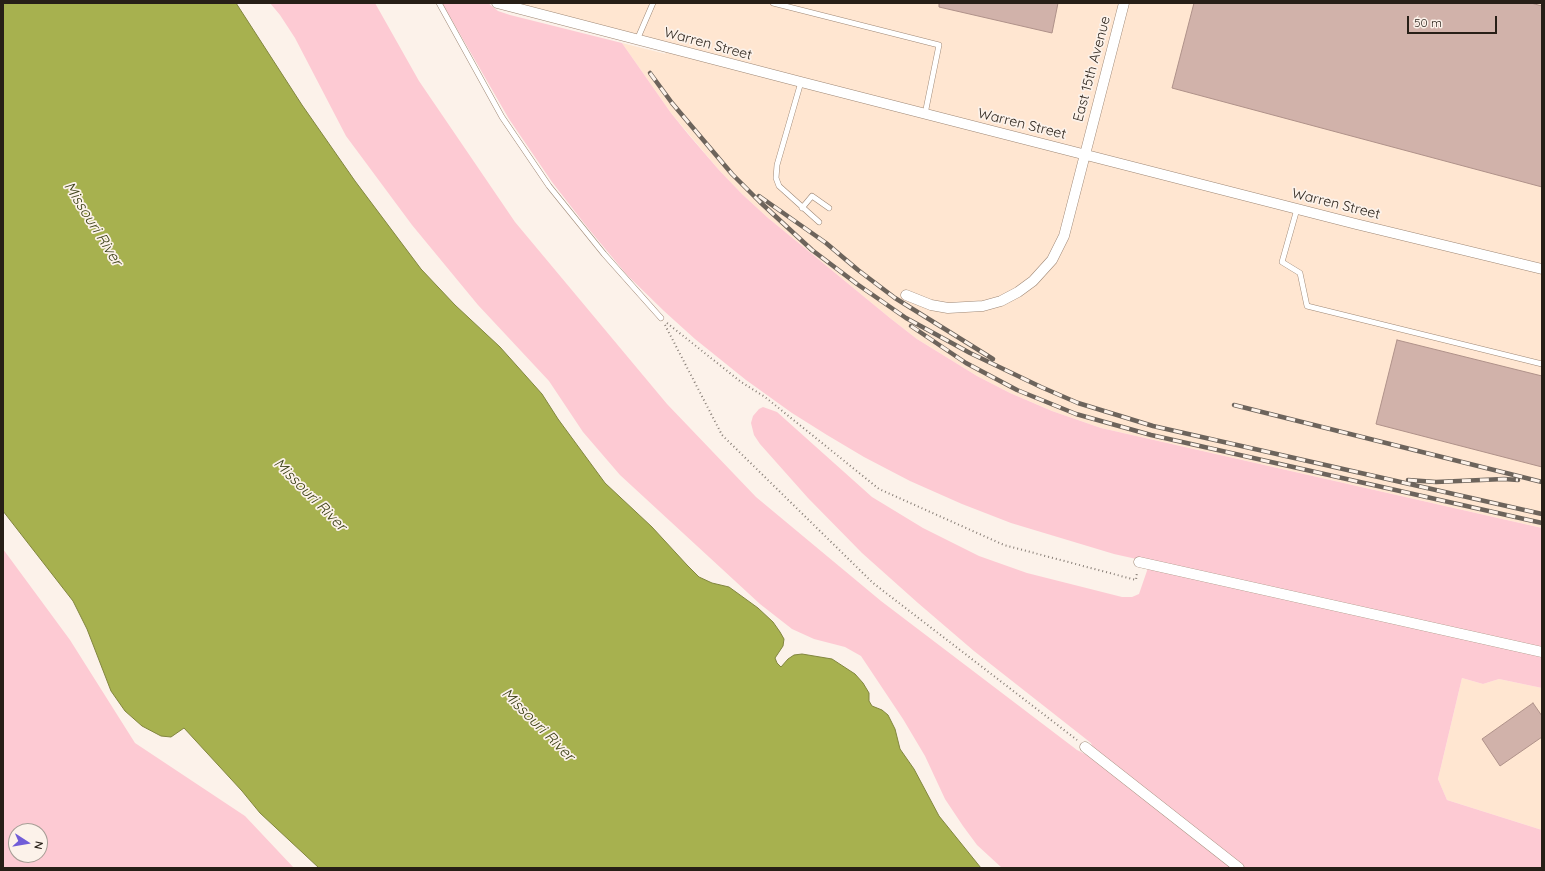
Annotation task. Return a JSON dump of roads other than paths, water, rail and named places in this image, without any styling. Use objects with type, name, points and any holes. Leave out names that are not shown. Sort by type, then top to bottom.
[{"type":"street","name":"Warren Street","points":[[496,3],[1084,155],[1542,269]]},
{"type":"street","name":"East 15th Avenue","points":[[906,295],[931,305],[948,308],[983,306],[1001,301],[1033,282],[1052,260],[1061,244],[1124,3]]},
{"type":"street","points":[[1138,562],[1542,652]]},
{"type":"street","points":[[1086,747],[1239,868]]},
{"type":"lane","points":[[439,3],[502,117],[549,186],[604,254],[661,318]]},
{"type":"lane","points":[[637,40],[652,3]]},
{"type":"lane","points":[[773,3],[939,45],[925,114]]},
{"type":"lane","points":[[801,82],[777,165],[776,178],[779,186],[819,222]]},
{"type":"lane","points":[[802,208],[812,196],[829,208]]},
{"type":"lane","points":[[1297,209],[1282,262],[1300,273],[1307,306],[1542,364]]},
{"type":"water","name":"Missouri River","points":[[3,3],[236,3],[302,105],[355,181],[421,269],[455,305],[500,347],[542,394],[558,419],[605,483],[652,527],[699,577],[712,583],[729,587],[758,608],[773,622],[784,639],[783,646],[775,658],[781,667],[794,655],[802,654],[832,659],[855,674],[869,693],[869,701],[872,706],[882,710],[888,715],[895,729],[900,749],[914,769],[939,816],[981,868],[319,868],[260,813],[242,791],[184,728],[171,737],[161,736],[142,726],[125,711],[111,691],[87,629],[73,601],[3,511]]},
{"type":"railway","points":[[650,73],[672,103],[732,174],[812,250],[906,318],[970,353],[1078,403],[1153,426],[1542,514]]},
{"type":"railway","points":[[759,196],[826,243],[895,298],[993,359]]},
{"type":"railway","points":[[911,326],[966,363],[1017,390],[1076,414],[1151,435],[1542,523]]},
{"type":"railway","points":[[1234,405],[1542,482]]},
{"type":"railway","points":[[1408,480],[1436,482],[1504,479],[1518,480]]}]
